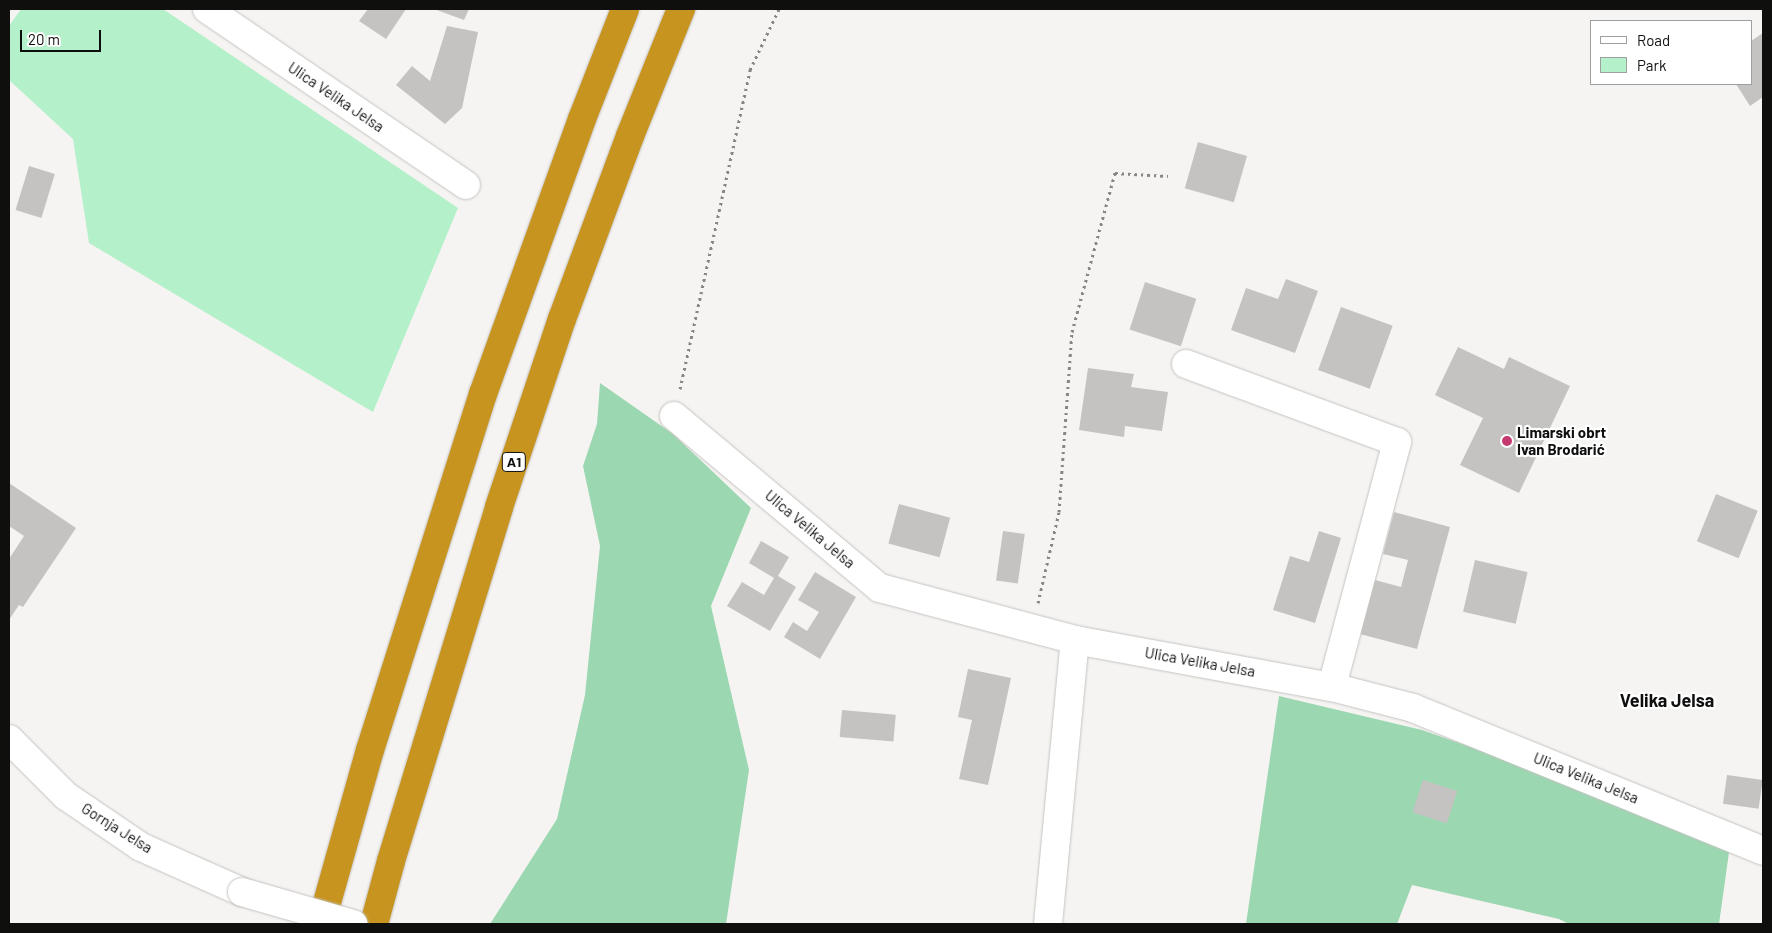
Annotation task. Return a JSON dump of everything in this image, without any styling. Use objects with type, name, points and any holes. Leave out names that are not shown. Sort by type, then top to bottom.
[{"type":"highway","points":[[321,924],[370,750],[483,394],[582,119],[625,9]]},
{"type":"highway","name":"A1","points":[[374,924],[391,861],[496,516],[553,347],[630,136],[681,9]]},
{"type":"street","name":"Ulica Velika Jelsa","points":[[207,9],[466,185]]},
{"type":"street","points":[[1186,364],[1397,442],[1332,686]]},
{"type":"street","name":"Ulica Velika Jelsa","points":[[674,416],[880,588],[1075,640],[1332,686],[1413,708],[1763,851]]},
{"type":"street","points":[[1048,924],[1075,640]]},
{"type":"street","name":"Gornja Jelsa","points":[[9,739],[66,796],[141,847],[242,892],[353,924]]},
{"type":"path","points":[[674,416],[750,70],[779,9]]},
{"type":"path","points":[[1033,628],[1059,512],[1072,332],[1115,173],[1168,176]]},
{"type":"green space","points":[[21,9],[163,9],[458,208],[373,412],[89,243],[73,139],[9,80],[9,26]]},
{"type":"green space","points":[[600,383],[673,434],[751,508],[711,606],[749,770],[726,924],[490,924],[557,819],[585,695],[600,546],[583,466],[597,424]]},
{"type":"green space","points":[[1279,696],[1422,730],[1731,838],[1719,924],[1569,924],[1559,919],[1412,885],[1397,924],[1246,924]]},
{"type":"building","points":[[368,9],[406,9],[386,39],[359,21]]},
{"type":"building","points":[[434,9],[469,9],[464,20]]},
{"type":"building","points":[[447,26],[478,32],[462,108],[445,124],[396,85],[412,66],[430,81]]},
{"type":"building","points":[[1763,33],[1763,97],[1750,106],[1737,85],[1752,85],[1752,40]]},
{"type":"building","points":[[1198,142],[1247,156],[1234,202],[1185,188]]},
{"type":"building","points":[[29,166],[55,174],[41,218],[16,210]]},
{"type":"building","points":[[1286,279],[1318,291],[1295,353],[1231,330],[1246,288],[1278,299]]},
{"type":"building","points":[[1145,282],[1196,299],[1181,346],[1130,330]]},
{"type":"building","points":[[1341,307],[1393,326],[1370,389],[1318,370]]},
{"type":"building","name":"Limarski obrt Ivan Brodarić","points":[[1458,347],[1504,369],[1509,357],[1570,386],[1519,493],[1460,465],[1483,418],[1435,395]]},
{"type":"building","points":[[1088,368],[1134,374],[1131,387],[1168,392],[1162,431],[1125,426],[1124,437],[1079,430]]},
{"type":"building","points":[[9,483],[76,528],[23,607],[19,605],[9,620],[9,559],[24,536],[9,526]]},
{"type":"building","points":[[1716,494],[1758,511],[1739,558],[1697,541]]},
{"type":"building","points":[[899,504],[950,518],[940,557],[888,544]]},
{"type":"building","points":[[1394,512],[1450,527],[1417,649],[1360,634],[1375,580],[1401,587],[1408,560],[1383,554]]},
{"type":"building","points":[[1003,531],[1025,534],[1018,584],[996,581]]},
{"type":"building","points":[[1319,531],[1341,538],[1315,623],[1273,610],[1290,556],[1309,562]]},
{"type":"building","points":[[761,541],[789,557],[778,576],[796,587],[770,631],[727,606],[742,582],[764,595],[774,578],[749,563]]},
{"type":"building","points":[[1475,560],[1528,572],[1516,624],[1463,612]]},
{"type":"building","points":[[815,572],[856,597],[820,659],[784,637],[793,622],[807,631],[819,612],[798,600]]},
{"type":"building","points":[[968,669],[1011,678],[988,785],[959,779],[972,720],[958,717]]},
{"type":"building","points":[[842,710],[896,715],[893,742],[840,737]]},
{"type":"building","points":[[1727,775],[1763,780],[1759,809],[1723,804]]},
{"type":"building","points":[[1423,780],[1457,791],[1447,823],[1412,812]]},
{"type":"place","name":"Limarski obrt Ivan Brodarić","points":[[1507,441]]},
{"type":"district","name":"Velika Jelsa","points":[[1667,700]]}]
